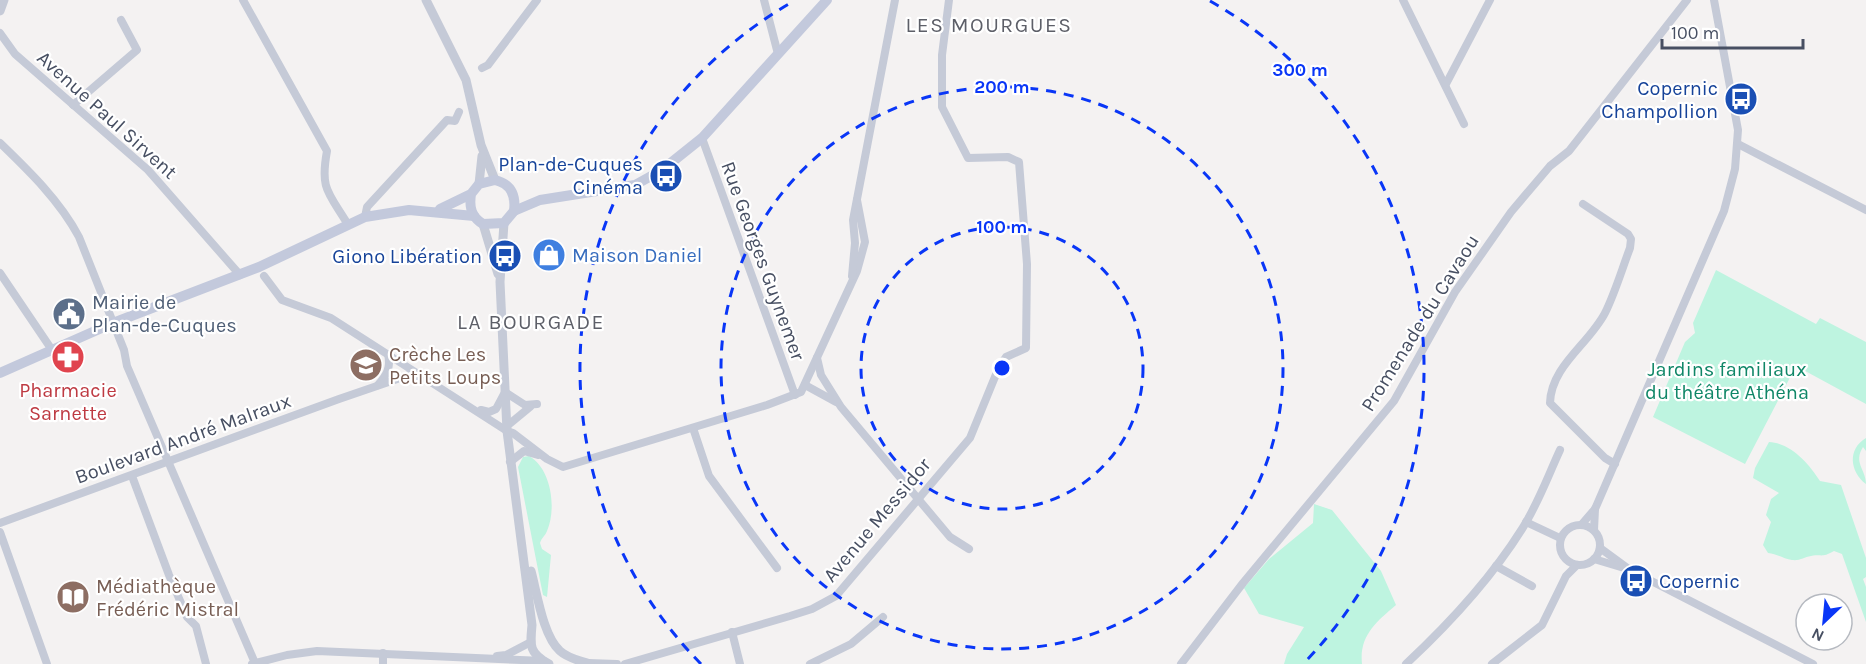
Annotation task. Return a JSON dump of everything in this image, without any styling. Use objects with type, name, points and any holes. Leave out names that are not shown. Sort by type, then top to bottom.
[{"type":"main road","points":[[471,194],[470,206],[474,216],[483,224],[504,223],[514,211],[540,200],[635,185],[662,171],[702,138],[827,0]]},
{"type":"main road","points":[[434,211],[455,204],[471,194],[479,184],[495,180],[509,187],[513,194],[514,211]]},
{"type":"main road","points":[[513,194],[540,200]]},
{"type":"main road","points":[[0,373],[113,324],[240,274],[364,217],[410,210],[474,216]]},
{"type":"street","points":[[0,11],[4,0]]},
{"type":"street","points":[[243,0],[327,151],[323,177],[326,188],[347,223]]},
{"type":"street","points":[[426,0],[466,80],[481,145],[495,180]]},
{"type":"street","points":[[482,68],[488,65],[537,0]]},
{"type":"street","points":[[764,0],[778,54]]},
{"type":"street","points":[[510,462],[525,451],[563,467],[569,466],[795,395],[805,385],[850,289],[865,242],[857,200],[894,0]]},
{"type":"street","name":"Avenue Messidor","points":[[625,664],[812,609],[836,596],[970,438],[999,367],[1006,357],[1026,348],[1027,264],[1019,162],[1008,156],[968,158],[942,107],[942,55],[949,0]]},
{"type":"street","points":[[1403,0],[1464,124]]},
{"type":"street","points":[[1446,84],[1490,0]]},
{"type":"street","name":"Promenade du Cavaou","points":[[1181,664],[1243,583],[1394,401],[1455,292],[1511,212],[1550,166],[1569,151],[1687,0]]},
{"type":"street","points":[[1577,565],[1566,560],[1560,551],[1560,538],[1569,527],[1582,524],[1595,509],[1724,211],[1738,144],[1734,100],[1714,0]]},
{"type":"street","points":[[73,105],[137,50],[121,20]]},
{"type":"street","name":"Avenue Paul Sirvent","points":[[0,33],[15,54],[148,170],[240,274]]},
{"type":"street","points":[[364,217],[367,207],[447,120],[454,121],[459,112]]},
{"type":"street","name":"Rue Georges Guynemer","points":[[702,138],[795,395]]},
{"type":"street","points":[[0,143],[36,180],[72,223],[124,350],[126,366],[254,663],[317,651],[487,658],[547,663]]},
{"type":"street","points":[[1738,144],[1866,210]]},
{"type":"street","points":[[479,184],[481,145]]},
{"type":"street","points":[[1582,204],[1628,234],[1631,239],[1630,248],[1605,313],[1566,362],[1552,392],[1550,404],[1597,451],[1615,464]]},
{"type":"street","points":[[504,223],[500,282],[510,462],[532,625],[530,641],[535,655],[547,663]]},
{"type":"street","points":[[483,224],[500,282]]},
{"type":"street","points":[[0,273],[52,350]]},
{"type":"street","points":[[264,276],[282,300],[331,318],[507,429],[547,459]]},
{"type":"street","points":[[377,386],[387,375],[390,363],[388,354]]},
{"type":"street","points":[[817,358],[821,375],[842,407],[950,537],[969,549]]},
{"type":"street","name":"Boulevard André Malraux","points":[[0,523],[409,375],[428,378]]},
{"type":"street","points":[[805,385],[828,396],[842,407]]},
{"type":"street","points":[[471,406],[483,411],[496,409],[505,392]]},
{"type":"street","points":[[505,392],[525,405],[537,404],[522,411],[507,429]]},
{"type":"street","points":[[693,428],[709,476],[777,568]]},
{"type":"street","points":[[1406,664],[1461,610],[1496,566],[1526,522],[1560,450]]},
{"type":"street","points":[[132,476],[172,583],[187,617],[195,626],[206,664]]},
{"type":"street","points":[[1595,509],[1594,530],[1600,548],[1630,570],[1814,664]]},
{"type":"street","points":[[1526,522],[1560,538]]},
{"type":"street","points":[[1582,524],[1594,530]]},
{"type":"street","points":[[0,532],[47,664]]},
{"type":"street","points":[[523,546],[550,638],[559,650],[570,658],[589,663],[617,664]]},
{"type":"street","points":[[1594,559],[1600,548]]},
{"type":"street","points":[[1492,664],[1542,625],[1566,576],[1577,565],[1594,559],[1630,570]]},
{"type":"street","points":[[1566,560],[1566,576]]},
{"type":"street","points":[[1496,566],[1532,586]]},
{"type":"street","points":[[810,664],[851,644],[883,617]]},
{"type":"street","points":[[732,632],[741,664]]},
{"type":"street","points":[[487,658],[506,655],[542,635],[550,638]]},
{"type":"street","points":[[383,653],[383,664]]},
{"type":"green space","name":"Jardins familiaux du théâtre Athéna","points":[[1716,270],[1816,324],[1820,318],[1866,342],[1866,404],[1796,366],[1745,464],[1653,417],[1685,342],[1695,333],[1693,323]]},
{"type":"green space","points":[[1866,438],[1866,451],[1863,447],[1859,457],[1866,484],[1854,467],[1853,454]]},
{"type":"green space","points":[[1769,442],[1792,450],[1805,461],[1820,481],[1841,485],[1866,558],[1866,577],[1863,579],[1866,587],[1866,622],[1842,554],[1834,551],[1825,555],[1792,560],[1768,553],[1763,545],[1771,522],[1766,515],[1771,499],[1779,493],[1753,478],[1755,468]]},
{"type":"green space","points":[[529,456],[536,462],[547,479],[552,500],[550,522],[540,543],[542,549],[551,555],[547,597],[543,595],[518,467],[523,457]]},
{"type":"green space","points":[[1314,504],[1332,510],[1381,571],[1396,605],[1370,630],[1363,645],[1362,664],[1284,664],[1287,654],[1304,627],[1259,614],[1244,588],[1269,559],[1313,523]]},
{"type":"place","name":"Copernic Champollion","points":[[1741,99]]},
{"type":"place","name":"Plan-de-Cuques Cinéma","points":[[666,176]]},
{"type":"place","name":"Maison Daniel","points":[[549,255]]},
{"type":"place","name":"Giono Libération","points":[[505,256]]},
{"type":"place","name":"Mairie de Plan-de-Cuques","points":[[69,314]]},
{"type":"place","name":"Pharmacie Sarnette","points":[[68,357]]},
{"type":"place","name":"Crèche Les Petits Loups","points":[[366,365]]},
{"type":"place","name":"Copernic","points":[[1636,581]]},
{"type":"place","name":"Médiathèque Frédéric Mistral","points":[[73,597]]},
{"type":"district","name":"LES MOURGUES","points":[[989,25]]},
{"type":"district","name":"LA BOURGADE","points":[[531,322]]}]
